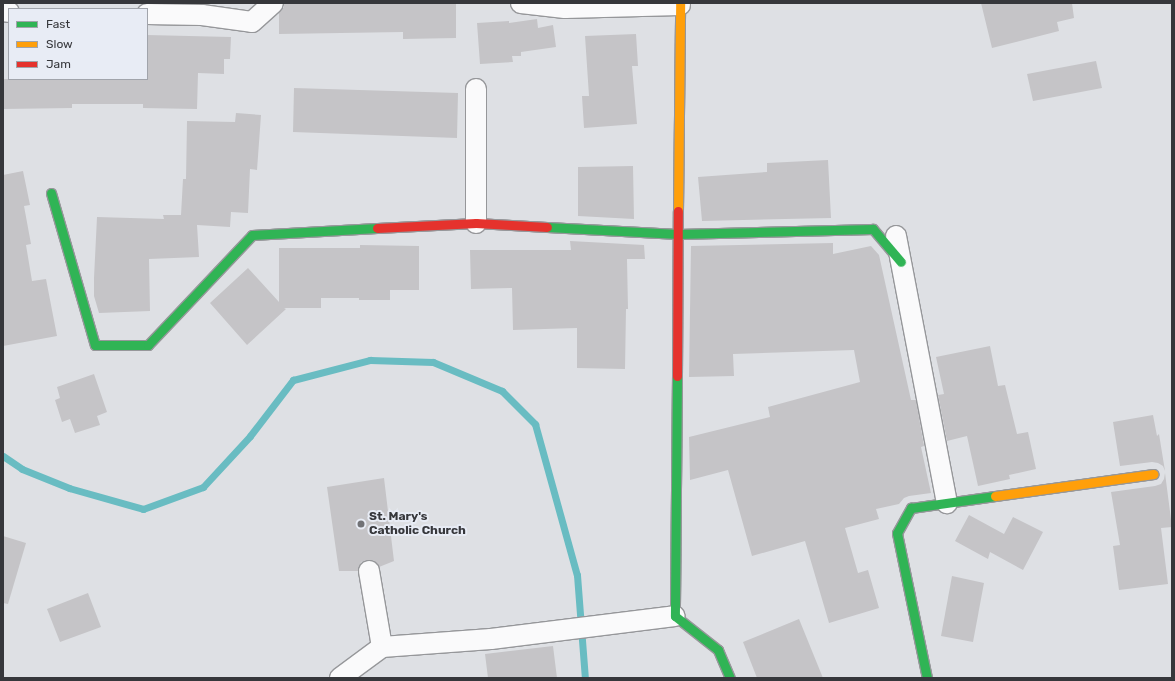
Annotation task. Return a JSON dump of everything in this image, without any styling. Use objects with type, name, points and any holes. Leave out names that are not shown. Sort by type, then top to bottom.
[{"type":"street","points":[[148,14],[202,9],[252,22],[274,3]]},
{"type":"street","points":[[521,3],[565,8],[680,4],[675,616]]},
{"type":"street","points":[[476,89],[476,223]]},
{"type":"street","points":[[51,193],[95,345],[148,345],[252,235],[476,223],[678,234],[873,229],[901,262]]},
{"type":"street","points":[[896,236],[947,503]]},
{"type":"street","points":[[927,678],[897,533],[911,508],[1153,474]]},
{"type":"street","points":[[369,571],[382,647]]},
{"type":"street","points":[[340,678],[382,647],[491,639],[675,616],[718,650],[730,678]]},
{"type":"building","points":[[284,3],[456,3],[456,38],[403,39],[403,32],[279,34],[279,13],[284,7]]},
{"type":"building","points":[[981,3],[1072,3],[1074,18],[1057,22],[1059,31],[992,48]]},
{"type":"building","points":[[537,19],[538,28],[553,25],[556,47],[521,52],[521,56],[512,56],[513,62],[480,64],[477,23],[509,21],[509,23]]},
{"type":"building","points":[[636,34],[638,66],[632,66],[637,124],[584,128],[582,96],[589,96],[585,36]]},
{"type":"building","points":[[148,35],[231,37],[230,59],[224,59],[224,74],[198,73],[197,109],[143,108],[143,104],[72,104],[72,108],[3,109],[3,79],[148,80]]},
{"type":"building","points":[[1096,61],[1102,88],[1033,101],[1027,74]]},
{"type":"building","points":[[294,88],[458,93],[457,138],[293,132]]},
{"type":"building","points":[[236,113],[261,115],[257,170],[250,169],[248,213],[231,212],[230,227],[197,225],[199,257],[149,259],[150,311],[99,313],[94,296],[97,217],[164,219],[163,215],[181,215],[183,179],[186,179],[187,121],[235,122]]},
{"type":"building","points":[[828,160],[831,218],[702,221],[698,177],[767,172],[767,163]]},
{"type":"building","points":[[633,166],[634,219],[578,216],[578,167]]},
{"type":"building","points":[[23,171],[30,205],[24,206],[31,244],[26,245],[32,281],[46,279],[57,336],[3,346],[3,175]]},
{"type":"building","points":[[570,241],[644,245],[645,259],[627,259],[628,309],[626,309],[625,369],[577,368],[577,328],[513,330],[512,288],[471,289],[470,250],[571,250]]},
{"type":"building","points":[[833,243],[833,254],[871,246],[879,255],[911,400],[916,400],[924,446],[921,447],[931,493],[909,496],[904,498],[899,504],[876,509],[879,519],[845,528],[858,573],[868,570],[879,608],[829,623],[805,541],[752,556],[728,470],[690,480],[689,437],[770,417],[768,407],[860,382],[854,350],[733,354],[734,376],[689,377],[691,246]]},
{"type":"building","points":[[360,245],[419,246],[419,290],[390,290],[390,300],[321,298],[321,308],[284,308],[286,309],[247,345],[210,303],[248,268],[279,302],[279,248],[360,248]]},
{"type":"building","points":[[990,346],[998,386],[1005,385],[1017,434],[1028,432],[1036,469],[1009,475],[1010,479],[978,486],[967,436],[947,441],[938,395],[944,394],[936,357]]},
{"type":"building","points":[[94,374],[107,412],[97,416],[100,425],[75,433],[70,419],[62,422],[55,400],[60,398],[57,387]]},
{"type":"building","points":[[1153,415],[1157,436],[1159,434],[1165,471],[1163,466],[1152,462],[1120,466],[1113,422]]},
{"type":"building","points":[[1165,473],[1172,527],[1161,528],[1168,584],[1119,590],[1113,546],[1120,545],[1111,492],[1161,484]]},
{"type":"building","name":"St. Mary's Catholic Church","points":[[384,478],[394,561],[379,567],[373,560],[367,560],[361,562],[358,571],[339,571],[327,487]]},
{"type":"building","points":[[969,515],[1004,534],[1013,517],[1043,532],[1023,570],[990,552],[988,559],[955,541]]},
{"type":"building","points":[[3,536],[26,543],[8,604],[3,603]]},
{"type":"building","points":[[952,576],[984,583],[973,642],[941,636]]},
{"type":"building","points":[[88,593],[101,627],[60,642],[47,609]]},
{"type":"building","points":[[799,619],[823,678],[757,678],[743,642]]},
{"type":"building","points":[[553,646],[557,678],[488,678],[485,654]]},
{"type":"waterway","points":[[3,456],[22,469],[69,488],[143,509],[203,487],[250,436],[293,380],[370,360],[433,362],[502,391],[535,424],[577,575],[585,678]]},
{"type":"traffic: fast","points":[[51,193],[95,345],[148,345],[252,235],[377,228]]},
{"type":"traffic: fast","points":[[547,227],[678,234],[873,229],[901,262]]},
{"type":"traffic: fast","points":[[677,376],[675,616],[718,650],[730,678]]},
{"type":"traffic: fast","points":[[927,678],[897,533],[911,508],[995,496]]},
{"type":"traffic: slow","points":[[678,211],[680,3]]},
{"type":"traffic: slow","points":[[995,496],[1153,474]]},
{"type":"traffic: jam","points":[[677,376],[678,211]]},
{"type":"traffic: jam","points":[[377,228],[476,223],[547,227]]},
{"type":"place","name":"St. Mary's Catholic Church","points":[[361,524]]}]
